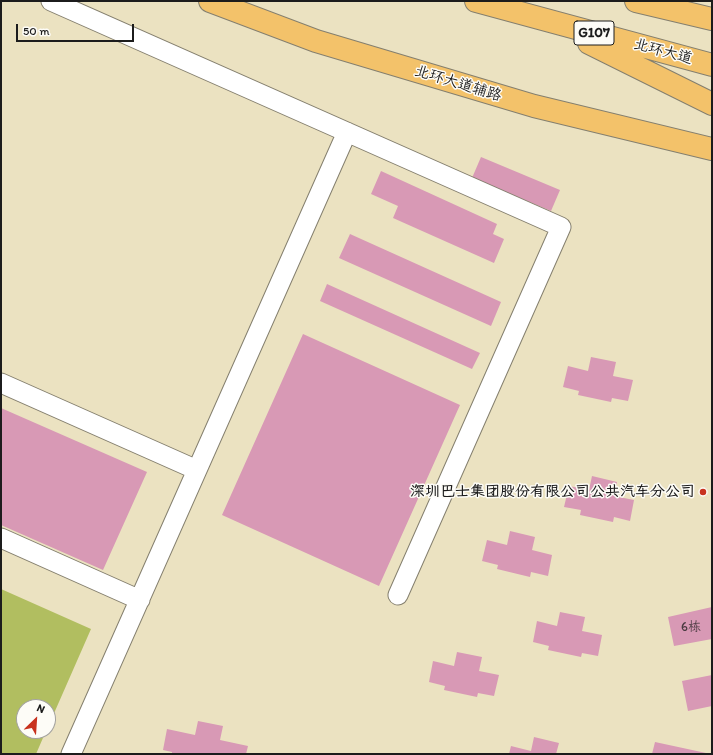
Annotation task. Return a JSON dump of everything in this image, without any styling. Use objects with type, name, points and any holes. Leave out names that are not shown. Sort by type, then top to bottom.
[{"type":"main road","name":"北环大道辅路","points":[[210,1],[316,41],[526,104],[712,149]]},
{"type":"main road","name":"北环大道","points":[[476,1],[712,65]]},
{"type":"main road","points":[[636,1],[712,19]]},
{"type":"main road","points":[[667,9],[712,3]]},
{"type":"main road","points":[[538,18],[712,104]]},
{"type":"lane","points":[[51,1],[561,227],[398,595]]},
{"type":"lane","points":[[71,754],[347,132]]},
{"type":"lane","points":[[1,383],[197,470]]},
{"type":"lane","points":[[1,538],[140,600]]},
{"type":"green space","points":[[1,589],[91,629],[56,709],[56,699],[16,699],[16,739],[43,739],[36,754],[1,754]]},
{"type":"building","points":[[481,157],[560,190],[551,211],[472,178]]},
{"type":"building","points":[[381,171],[497,224],[493,234],[504,239],[494,263],[393,218],[398,206],[371,194]]},
{"type":"building","points":[[350,234],[501,302],[491,326],[339,258]]},
{"type":"building","points":[[327,284],[480,353],[472,369],[320,301]]},
{"type":"building","points":[[303,334],[460,405],[379,586],[222,515]]},
{"type":"building","points":[[591,357],[616,362],[613,376],[633,380],[628,401],[612,398],[611,402],[578,395],[579,391],[563,387],[568,366],[588,371]]},
{"type":"building","points":[[1,408],[147,472],[103,570],[1,525]]},
{"type":"building","points":[[592,476],[617,482],[614,496],[634,500],[630,521],[614,517],[613,522],[580,515],[581,510],[564,507],[569,486],[589,490]]},
{"type":"building","points":[[510,531],[535,537],[532,550],[552,555],[548,576],[531,572],[530,577],[497,569],[498,565],[482,561],[487,540],[507,545]]},
{"type":"building","points":[[712,607],[712,639],[674,646],[668,617]]},
{"type":"building","points":[[560,612],[585,617],[582,631],[602,635],[598,656],[582,653],[581,657],[548,650],[549,646],[533,642],[537,621],[557,626]]},
{"type":"building","points":[[457,652],[482,657],[479,671],[499,675],[494,696],[478,693],[477,697],[444,690],[445,686],[429,682],[433,661],[454,666]]},
{"type":"building","points":[[712,675],[712,706],[688,711],[682,681]]},
{"type":"building","points":[[198,721],[223,726],[220,740],[248,746],[246,754],[172,754],[172,752],[163,750],[167,729],[195,735]]},
{"type":"building","points":[[534,737],[559,743],[556,754],[509,754],[511,746],[531,751]]},
{"type":"building","points":[[655,742],[706,753],[706,754],[652,754]]},
{"type":"place","name":"深圳巴士集团股份有限公司公共汽车分公司","points":[[703,492]]}]
